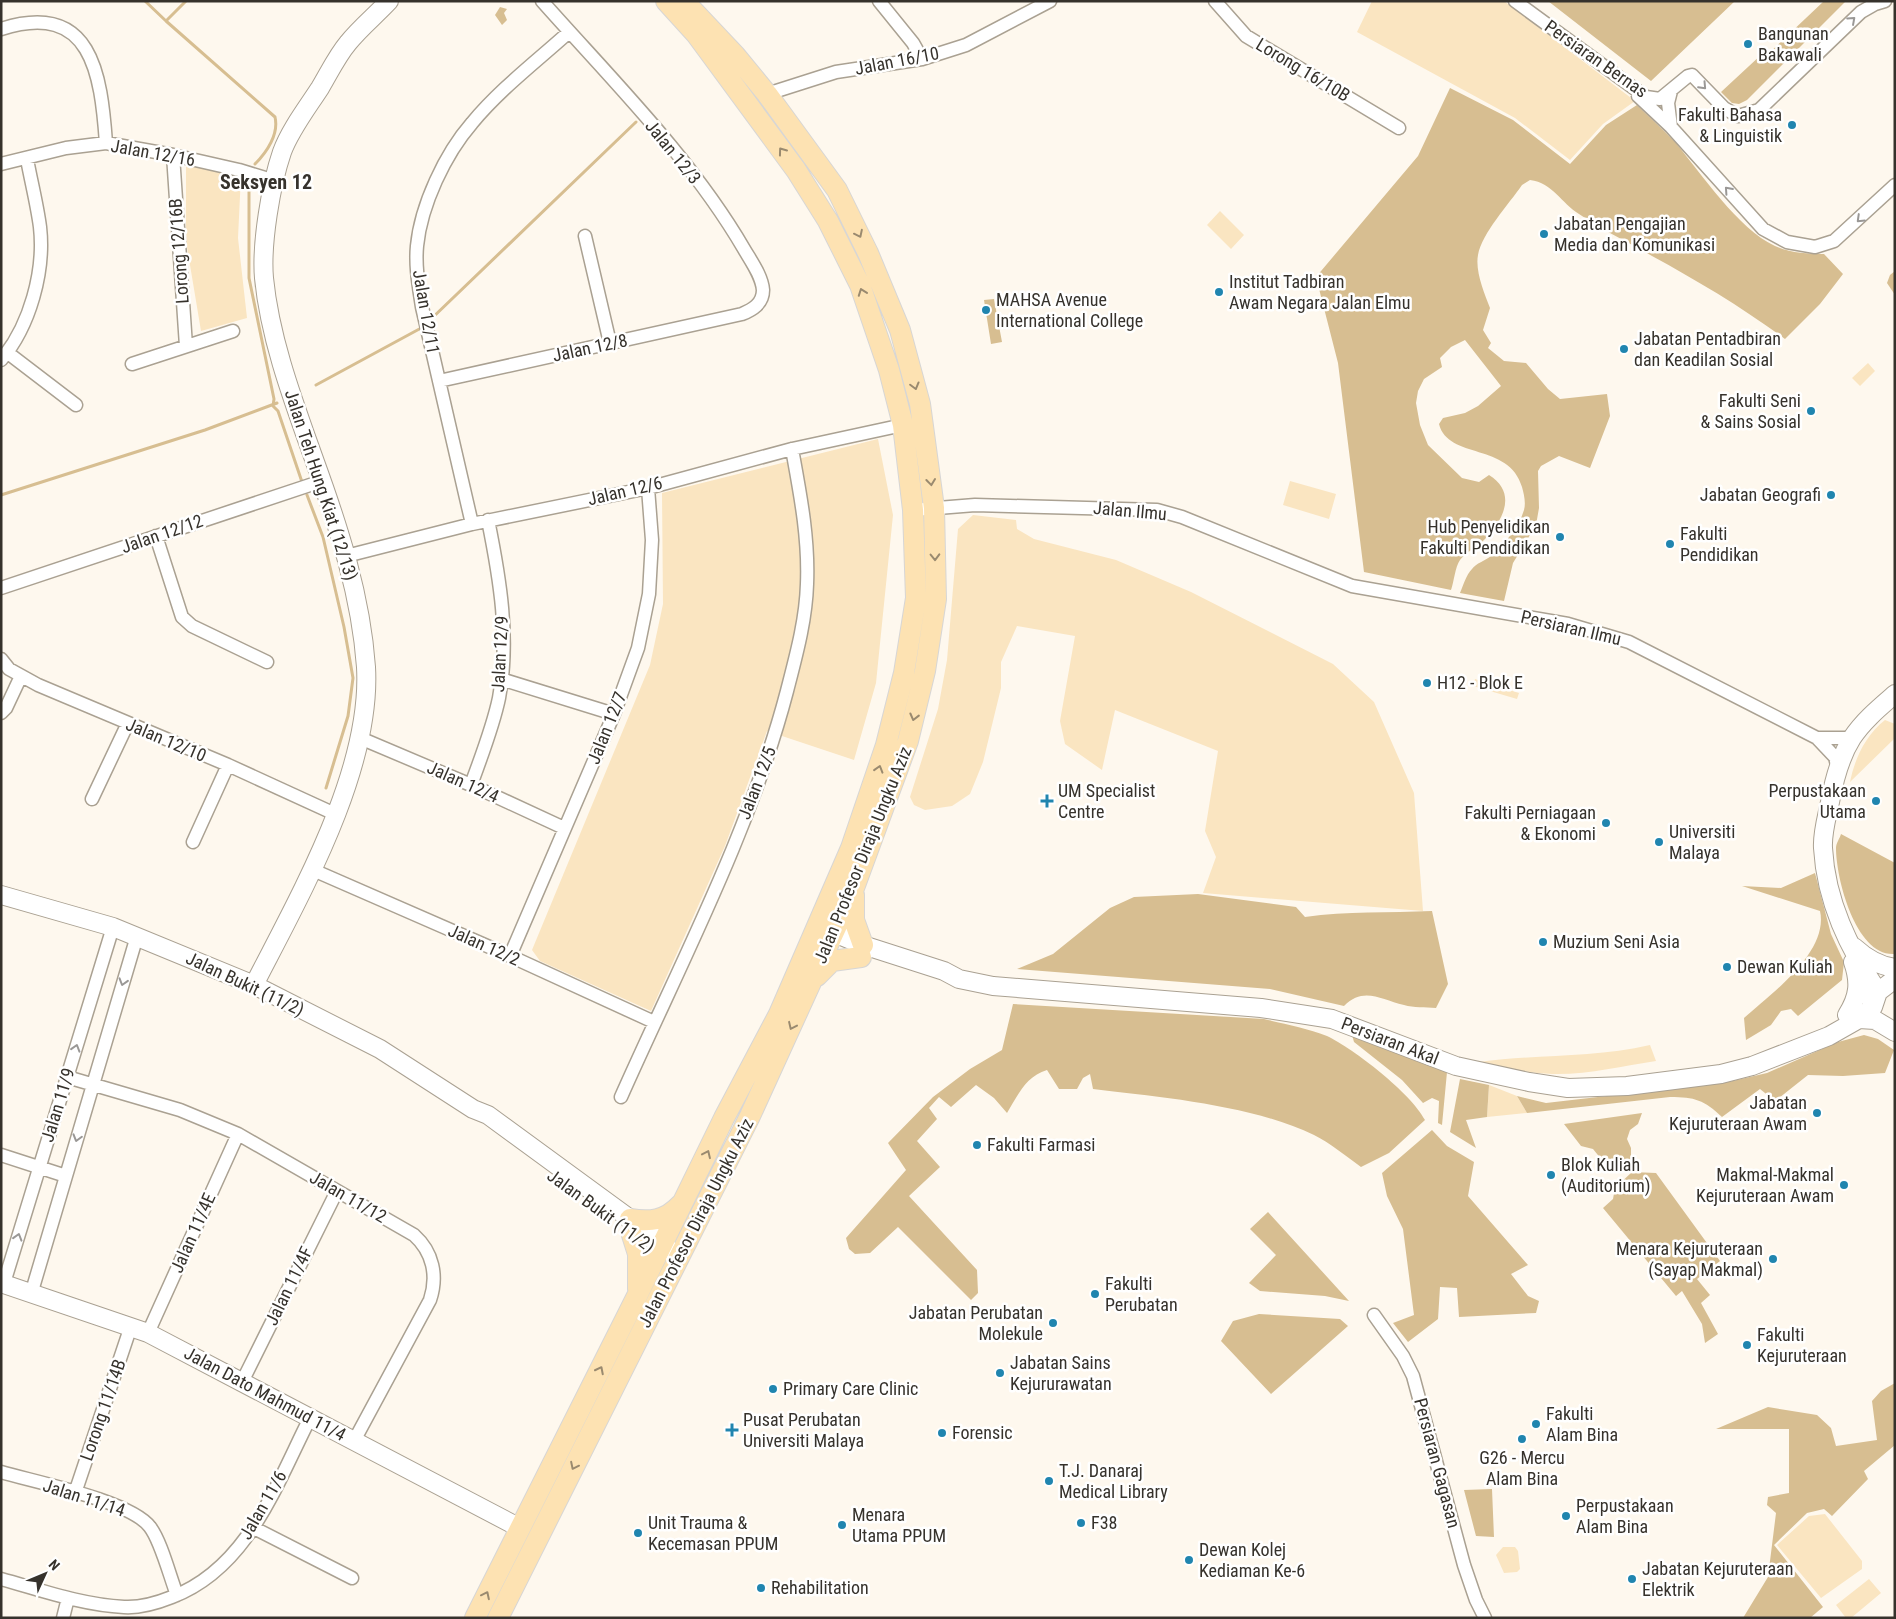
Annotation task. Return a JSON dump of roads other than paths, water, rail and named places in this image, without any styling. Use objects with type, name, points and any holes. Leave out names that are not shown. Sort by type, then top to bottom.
[{"type":"main road","points":[[651,1],[686,41],[728,62]]},
{"type":"main road","name":"Jalan Profesor Diraja Ungku Aziz","points":[[498,1618],[750,1116],[854,888],[908,741],[925,671],[936,599],[934,508],[920,404],[900,330],[868,253],[837,190],[767,94],[696,34],[666,1]]},
{"type":"main road","name":"Jalan Profesor Diraja Ungku Aziz","points":[[475,1618],[686,1199],[724,1118],[779,1014],[851,848],[886,745],[904,674],[916,598],[913,510],[903,425],[889,370],[860,285],[828,221],[728,62],[684,1]]},
{"type":"main road","points":[[698,1],[713,18],[728,62]]},
{"type":"main road","points":[[791,985],[830,939],[851,848]]},
{"type":"main road","points":[[812,982],[832,960],[862,951],[854,920],[854,888]]},
{"type":"main road","points":[[637,1296],[638,1254],[631,1227],[646,1221],[660,1219],[672,1213],[686,1199]]},
{"type":"street","name":"Jalan Teh Hung Kiat (12/13)","points":[[254,985],[313,870],[335,814],[360,738],[365,708],[366,669],[361,627],[346,556],[296,408],[270,318],[264,275],[268,216],[282,151],[348,43],[389,1]]},
{"type":"street","name":"Jalan 12/3","points":[[542,1],[662,137],[712,200],[734,232],[756,270],[763,290],[761,300],[753,310],[742,314]]},
{"type":"street","points":[[879,1],[913,43],[922,59]]},
{"type":"street","name":"Jalan 16/10","points":[[767,94],[796,83],[836,72],[922,59],[966,45],[1050,1]]},
{"type":"street","name":"Lorong 16/10B","points":[[1215,1],[1246,36],[1399,128]]},
{"type":"street","name":"Persiaran Bernas","points":[[1515,1],[1635,90],[1653,99],[1660,99],[1688,76],[1692,76],[1732,115],[1744,116],[1758,110],[1860,12],[1885,1]]},
{"type":"street","points":[[1,29],[27,22],[52,24],[60,26],[80,40],[91,56],[97,79],[104,113],[106,143]]},
{"type":"street","name":"Jalan 12/11","points":[[472,524],[422,307],[416,271],[417,246],[427,202],[438,176],[461,138],[482,112],[569,32]]},
{"type":"street","points":[[1635,90],[1643,102],[1671,127],[1763,229],[1787,242],[1814,247],[1828,245],[1842,237],[1895,185]]},
{"type":"street","points":[[1671,91],[1668,103],[1671,127]]},
{"type":"street","name":"Jalan 12/16","points":[[1,164],[66,148],[106,143],[173,155],[239,170],[275,181]]},
{"type":"street","name":"Lorong 12/16B","points":[[173,155],[186,346]]},
{"type":"street","points":[[27,158],[40,228],[38,280],[24,323],[4,357],[76,404]]},
{"type":"street","points":[[585,236],[610,343]]},
{"type":"street","name":"Jalan 12/8","points":[[439,381],[742,314]]},
{"type":"street","points":[[132,364],[233,332]]},
{"type":"street","name":"Jalan 12/6","points":[[346,556],[488,520],[648,488],[792,449],[903,425]]},
{"type":"street","name":"Jalan 12/5","points":[[621,1097],[733,847],[775,736],[798,647],[807,584],[804,515],[792,449]]},
{"type":"street","name":"Jalan 12/12","points":[[1,588],[322,481]]},
{"type":"street","name":"Jalan 12/7","points":[[510,956],[614,714],[638,648],[649,594],[652,540],[648,488]]},
{"type":"street","name":"Jalan Ilmu","points":[[913,510],[975,506],[1157,510],[1182,517],[1352,586],[1363,588]]},
{"type":"street","name":"Jalan 12/9","points":[[471,785],[499,698],[501,679],[502,605],[488,520]]},
{"type":"street","points":[[156,536],[182,617],[192,626],[267,662]]},
{"type":"street","name":"Persiaran Ilmu","points":[[1363,588],[1568,624],[1629,642],[1817,738],[1832,752],[1838,769]]},
{"type":"street","name":"Jalan 12/10","points":[[1,659],[9,669],[46,689],[228,766],[335,814]]},
{"type":"street","points":[[1,713],[6,708],[21,676]]},
{"type":"street","points":[[501,679],[614,714]]},
{"type":"street","points":[[1895,694],[1852,738],[1838,769],[1823,848],[1828,882],[1838,921],[1858,976],[1853,1017],[1875,1020],[1895,1032]]},
{"type":"street","points":[[92,799],[128,724]]},
{"type":"street","name":"Jalan 12/4","points":[[360,738],[471,785],[564,828]]},
{"type":"street","name":"Persiaran Ilmu","points":[[1817,738],[1852,738]]},
{"type":"street","points":[[193,842],[228,766]]},
{"type":"street","name":"Jalan 12/2","points":[[313,870],[510,956],[654,1022]]},
{"type":"street","name":"Jalan Bukit (11/2)","points":[[1,895],[113,927],[137,936],[254,985],[380,1049],[473,1109],[488,1115],[631,1227],[677,1259]]},
{"type":"street","name":"Jalan 11/9","points":[[3,1283],[113,927]]},
{"type":"street","name":"Jalan 11/9","points":[[32,1292],[137,936]]},
{"type":"street","name":"Persiaran Akal","points":[[830,939],[939,981],[959,979],[993,986],[1261,1008],[1324,1017],[1456,1066],[1529,1082],[1568,1088],[1627,1086],[1722,1074],[1752,1066],[1813,1040],[1826,1028],[1853,1017],[1895,978]]},
{"type":"street","points":[[1846,940],[1863,956],[1884,966],[1895,968]]},
{"type":"street","points":[[1846,940],[1878,992]]},
{"type":"street","name":"Jalan 11/12","points":[[67,1077],[180,1110],[238,1134],[420,1241],[430,1254],[434,1278],[430,1300],[354,1441]]},
{"type":"street","name":"Jalan 11/4E","points":[[148,1333],[238,1134]]},
{"type":"street","points":[[1,1155],[66,1176]]},
{"type":"street","name":"Jalan 11/4F","points":[[242,1382],[337,1191]]},
{"type":"street","name":"Jalan Dato Mahmud 11/4","points":[[3,1283],[148,1333],[520,1528]]},
{"type":"street","name":"Persiaran Gagasan","points":[[1374,1315],[1403,1356],[1413,1376],[1464,1565],[1476,1600],[1485,1618]]},
{"type":"street","name":"Lorong 11/14B","points":[[75,1493],[131,1326]]},
{"type":"street","name":"Jalan 11/6","points":[[1,1579],[68,1598],[124,1607],[154,1604],[177,1595],[200,1583],[225,1563],[254,1528],[310,1418]]},
{"type":"street","name":"Jalan 11/14","points":[[1,1472],[128,1510],[142,1518],[151,1528],[177,1595]]},
{"type":"street","points":[[254,1528],[352,1578]]},
{"type":"street","points":[[62,1618],[68,1598]]},
{"type":"waterway","points":[[145,1],[166,21]]},
{"type":"waterway","points":[[186,1],[166,21],[275,117],[274,136],[264,154],[255,164]]},
{"type":"waterway","points":[[429,321],[636,122]]},
{"type":"waterway","points":[[249,186],[249,278],[274,399],[273,406],[278,411],[302,482]]},
{"type":"waterway","points":[[316,385],[423,327]]},
{"type":"waterway","points":[[1,495],[205,430],[277,403]]},
{"type":"waterway","points":[[307,495],[323,537],[344,627],[353,678],[348,716],[326,788]]},
{"type":"place","name":"Bangunan Bakawali","points":[[1748,44]]},
{"type":"place","name":"Fakulti Bahasa & Linguistik","points":[[1792,125]]},
{"type":"place","name":"Jabatan Pengajian Media dan Komunikasi","points":[[1544,234]]},
{"type":"place","name":"Institut Tadbiran Awam Negara Jalan Elmu","points":[[1219,292]]},
{"type":"place","name":"MAHSA Avenue International College","points":[[986,310]]},
{"type":"place","name":"Jabatan Pentadbiran dan Keadilan Sosial","points":[[1624,349]]},
{"type":"place","name":"Fakulti Seni & Sains Sosial","points":[[1811,411]]},
{"type":"place","name":"Jabatan Geografi","points":[[1831,495]]},
{"type":"place","name":"Hub Penyelidikan Fakulti Pendidikan","points":[[1560,537]]},
{"type":"place","name":"Fakulti Pendidikan","points":[[1670,544]]},
{"type":"place","name":"H12 - Blok E","points":[[1427,683]]},
{"type":"place","name":"UM Specialist Centre","points":[[1047,801]]},
{"type":"place","name":"Perpustakaan Utama","points":[[1876,801]]},
{"type":"place","name":"Fakulti Perniagaan & Ekonomi","points":[[1606,823]]},
{"type":"place","name":"Universiti Malaya","points":[[1659,842]]},
{"type":"place","name":"Muzium Seni Asia","points":[[1543,942]]},
{"type":"place","name":"Dewan Kuliah","points":[[1727,967]]},
{"type":"place","name":"Jabatan Kejuruteraan Awam","points":[[1817,1113]]},
{"type":"place","name":"Fakulti Farmasi","points":[[977,1145]]},
{"type":"place","name":"Blok Kuliah (Auditorium)","points":[[1551,1175]]},
{"type":"place","name":"Makmal-Makmal Kejuruteraan Awam","points":[[1844,1185]]},
{"type":"place","name":"Menara Kejuruteraan (Sayap Makmal)","points":[[1773,1259]]},
{"type":"place","name":"Fakulti Perubatan","points":[[1095,1294]]},
{"type":"place","name":"Jabatan Perubatan Molekule","points":[[1053,1323]]},
{"type":"place","name":"Fakulti Kejuruteraan","points":[[1747,1345]]},
{"type":"place","name":"Jabatan Sains Kejururawatan","points":[[1000,1373]]},
{"type":"place","name":"Primary Care Clinic","points":[[773,1389]]},
{"type":"place","name":"Fakulti Alam Bina","points":[[1536,1424]]},
{"type":"place","name":"Pusat Perubatan Universiti Malaya","points":[[732,1430]]},
{"type":"place","name":"Forensic","points":[[942,1433]]},
{"type":"place","name":"G26 - Mercu Alam Bina","points":[[1522,1439]]},
{"type":"place","name":"T.J. Danaraj Medical Library","points":[[1049,1481]]},
{"type":"place","name":"Perpustakaan Alam Bina","points":[[1566,1516]]},
{"type":"place","name":"F38","points":[[1081,1523]]},
{"type":"place","name":"Menara Utama PPUM","points":[[842,1525]]},
{"type":"place","name":"Unit Trauma & Kecemasan PPUM","points":[[638,1533]]},
{"type":"place","name":"Dewan Kolej Kediaman Ke-6","points":[[1189,1560]]},
{"type":"place","name":"Jabatan Kejuruteraan Elektrik","points":[[1632,1579]]},
{"type":"place","name":"Rehabilitation","points":[[761,1588]]},
{"type":"district","name":"Seksyen 12","points":[[266,182]]}]
